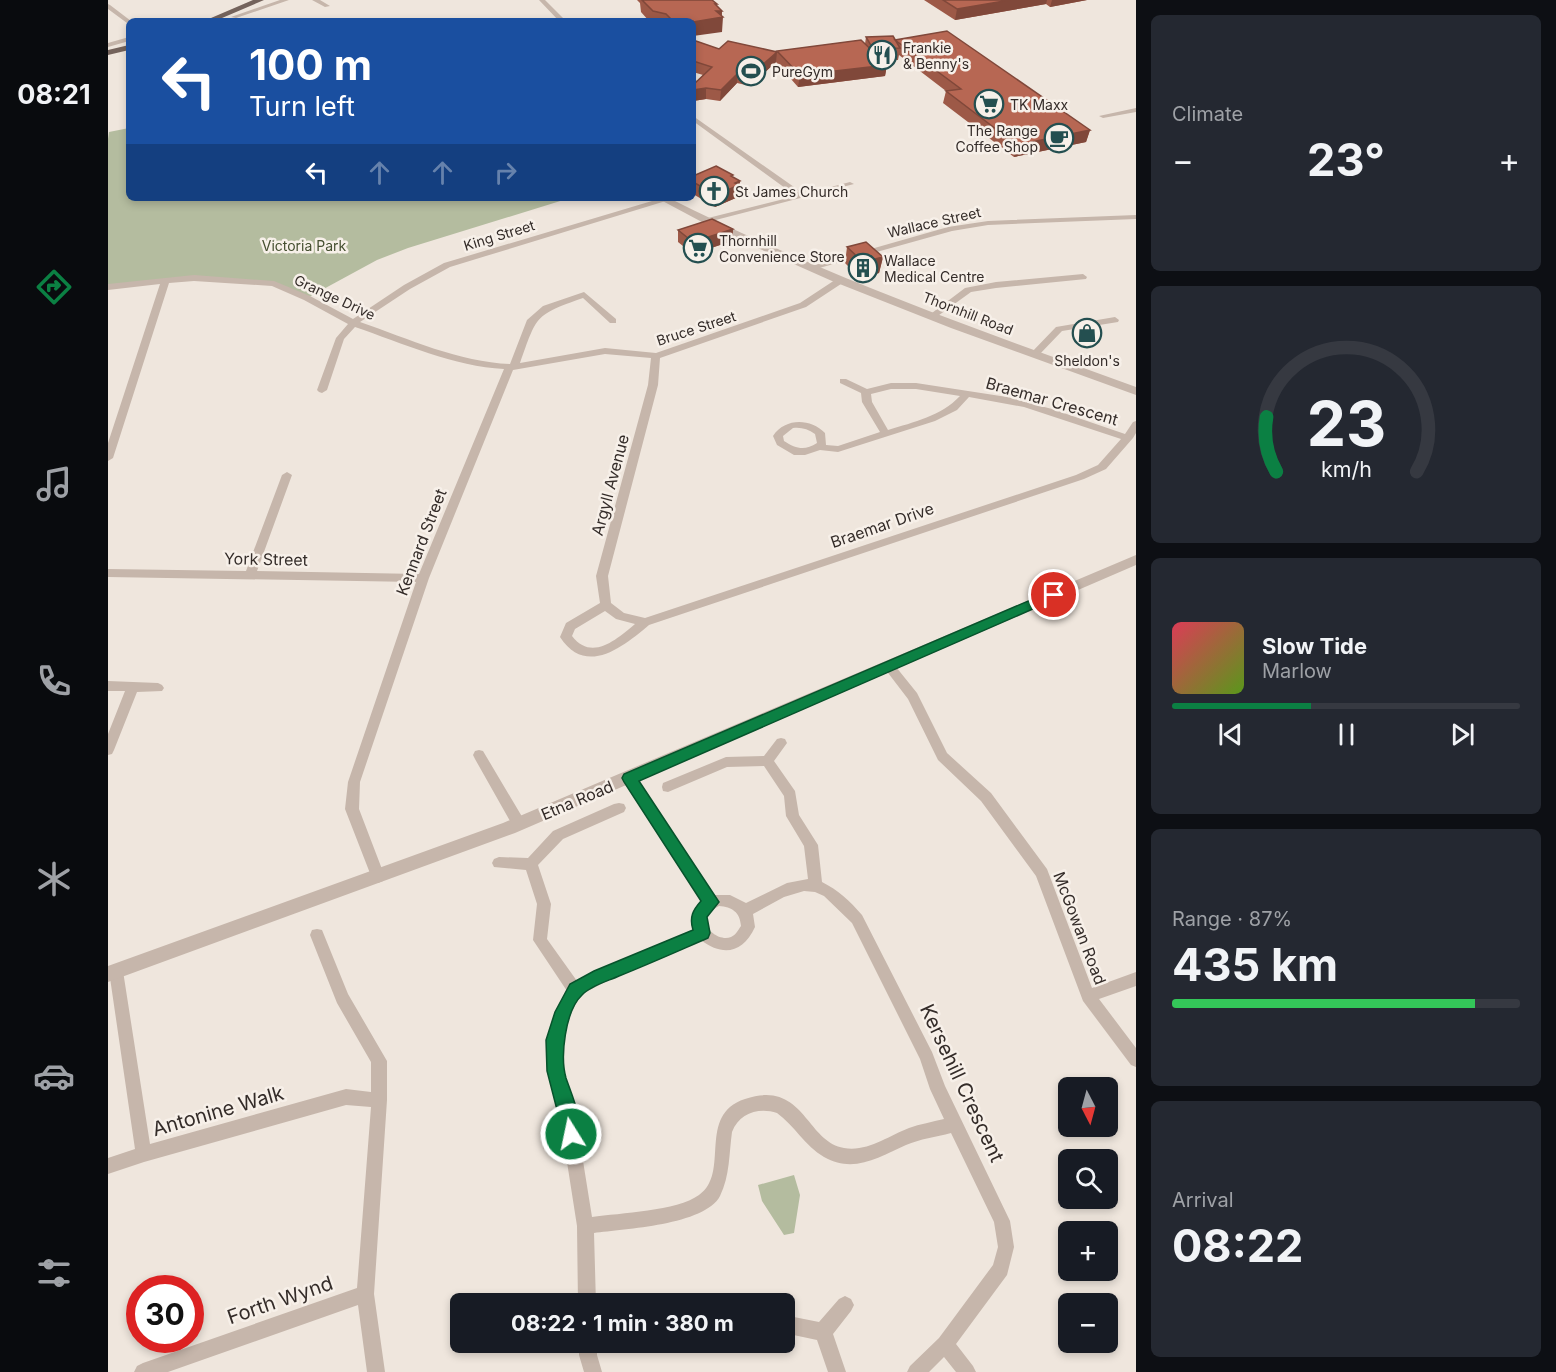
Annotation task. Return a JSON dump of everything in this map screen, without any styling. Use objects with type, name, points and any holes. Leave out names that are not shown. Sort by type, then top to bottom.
[{"type":"main road","points":[[217,18],[260,0]]},
{"type":"main road","points":[[108,52],[126,48]]},
{"type":"street","points":[[234,17],[286,0]]},
{"type":"street","points":[[315,0],[327,6]]},
{"type":"street","points":[[542,0],[560,18]]},
{"type":"street","points":[[108,6],[126,20]]},
{"type":"street","points":[[108,45],[126,40]]},
{"type":"street","points":[[1103,116],[1136,110]]},
{"type":"street","points":[[696,119],[802,196]]},
{"type":"street","points":[[707,221],[850,184]]},
{"type":"street","name":"King Street","points":[[353,323],[407,287],[447,265],[657,201]]},
{"type":"street","name":"Thornhill Road","points":[[668,201],[735,236],[841,280],[1136,391]]},
{"type":"street","name":"Wallace Street","points":[[812,267],[951,229],[988,223],[1136,217]]},
{"type":"street","points":[[932,316],[968,290],[996,285],[1083,277]]},
{"type":"street","name":"Grange Drive","points":[[108,287],[194,278],[274,284],[307,298],[353,323],[462,360],[490,366],[512,367]]},
{"type":"street","points":[[108,458],[166,280]]},
{"type":"street","name":"Bruce Street","points":[[512,367],[605,351],[656,356],[803,304],[841,280]]},
{"type":"street","name":"Kennard Street","points":[[378,877],[352,809],[354,782],[423,578],[530,322],[546,308],[584,295],[613,321]]},
{"type":"street","points":[[1035,354],[1059,329],[1115,320]]},
{"type":"street","points":[[322,390],[340,338],[353,323]]},
{"type":"street","name":"Argyll Avenue","points":[[606,604],[602,576],[653,385],[656,356]]},
{"type":"street","points":[[843,381],[866,392],[867,402],[886,434]]},
{"type":"street","name":"Braemar Crescent","points":[[866,392],[883,385],[921,386],[987,395],[1128,438]]},
{"type":"street","name":"Braemar Crescent","points":[[819,447],[838,449],[932,419],[954,408],[967,394]]},
{"type":"street","name":"Braemar Drive","points":[[645,622],[1080,477],[1102,467],[1128,438],[1136,424]]},
{"type":"street","points":[[250,574],[287,474]]},
{"type":"street","name":"Etna Road","points":[[112,972],[519,824],[1136,560]]},
{"type":"street","name":"York Street","points":[[108,573],[423,578]]},
{"type":"street","points":[[606,604],[620,616],[645,622],[619,645],[593,652],[577,649],[566,637],[570,626],[606,604]]},
{"type":"street","name":"McGowan Road","points":[[888,665],[913,696],[942,756],[986,797],[1042,873],[1088,996],[1136,1060]]},
{"type":"street","points":[[108,686],[158,688]]},
{"type":"street","points":[[108,750],[133,687]]},
{"type":"street","points":[[767,761],[781,743]]},
{"type":"street","points":[[479,755],[519,824]]},
{"type":"street","points":[[668,787],[726,762],[767,761]]},
{"type":"street","points":[[745,911],[792,886],[815,883],[811,845],[793,816],[790,795],[767,761]]},
{"type":"street","points":[[629,778],[711,902]]},
{"type":"street","points":[[498,863],[531,864],[558,835],[619,808]]},
{"type":"street","points":[[531,864],[544,904],[540,940],[575,990]]},
{"type":"street","name":"Kersehill Crescent","points":[[815,883],[840,899],[857,919],[927,1057],[954,1124],[1002,1221],[1006,1247],[1001,1269],[945,1344],[916,1372]]},
{"type":"street","points":[[729,900],[745,911],[748,927],[738,941],[728,944],[716,943],[702,933],[698,922],[699,914],[711,902],[729,900]]},
{"type":"street","points":[[586,1293],[585,1226],[567,1111],[555,1071],[554,1040],[575,990],[702,933]]},
{"type":"street","points":[[317,935],[342,998],[379,1061],[379,1100],[365,1294],[376,1372]]},
{"type":"street","name":"Antonine Walk","points":[[112,972],[144,1154],[346,1097],[379,1100]]},
{"type":"street","points":[[1088,996],[1136,979]]},
{"type":"street","points":[[585,1226],[686,1210],[706,1200],[711,1195],[720,1172],[725,1128],[735,1112],[758,1102],[775,1104],[792,1113],[816,1141],[829,1151],[853,1158],[870,1155],[908,1137],[954,1124]]},
{"type":"street","points":[[108,1166],[144,1154]]},
{"type":"street","name":"Forth Wynd","points":[[143,1372],[365,1294]]},
{"type":"street","points":[[823,1332],[845,1305]]},
{"type":"street","points":[[795,1326],[823,1332]]},
{"type":"street","points":[[823,1332],[837,1372]]},
{"type":"street","points":[[945,1344],[967,1372]]},
{"type":"street","points":[[588,1353],[593,1372]]},
{"type":"green space","name":"Victoria Park","points":[[126,129],[126,201],[560,201],[408,248],[377,260],[307,298],[274,284],[194,278],[108,287],[109,132]]},
{"type":"green space","points":[[794,1175],[800,1195],[794,1233],[784,1235],[762,1201],[758,1185]]},
{"type":"building","points":[[642,0],[712,0],[722,11],[716,11],[723,17],[696,22],[696,18],[670,18],[666,14],[653,11]]},
{"type":"building","points":[[943,0],[1010,0],[957,9]]},
{"type":"building","points":[[947,31],[1090,130],[1017,145],[946,91],[961,89],[895,40]]},
{"type":"building","points":[[893,36],[900,48],[873,49],[866,37]]},
{"type":"building","points":[[861,40],[887,65],[800,75],[777,51]]},
{"type":"building","points":[[696,41],[719,49],[728,41],[777,52],[750,76],[738,73],[721,90],[696,90],[696,82],[712,67],[696,62]]},
{"type":"building","points":[[716,166],[740,181],[735,183],[739,185],[716,195],[696,184],[696,175]]},
{"type":"building","points":[[712,219],[733,229],[693,242],[678,230]]},
{"type":"building","points":[[866,242],[883,257],[863,262],[847,247]]},
{"type":"place","name":"Frankie & Benny's","points":[[882,55]]},
{"type":"place","name":"PureGym","points":[[751,71]]},
{"type":"place","name":"TK Maxx","points":[[989,104]]},
{"type":"place","name":"The Range Coffee Shop","points":[[1059,138]]},
{"type":"place","name":"St James Church","points":[[714,191]]},
{"type":"place","name":"Thornhill Convenience Store","points":[[698,248]]},
{"type":"place","name":"Wallace Medical Centre","points":[[863,268]]},
{"type":"place","name":"Sheldon's","points":[[1087,333]]},
{"type":"route","points":[[571,1134],[555,1071],[554,1040],[575,990],[702,933],[698,922],[699,914],[711,902],[629,778],[1054,595]]}]
